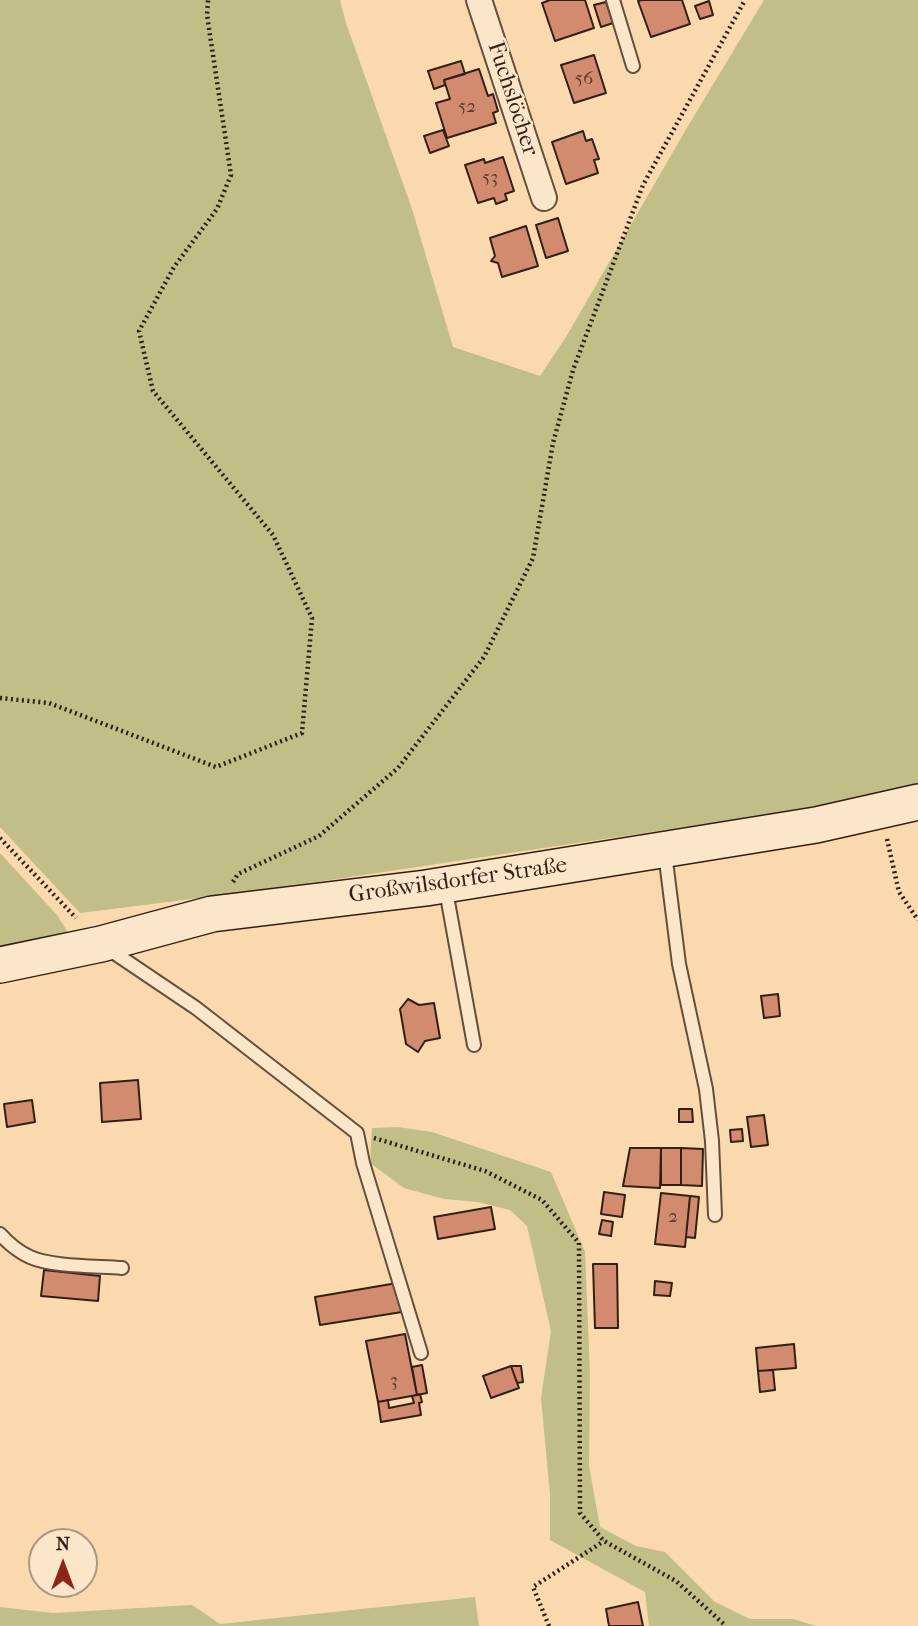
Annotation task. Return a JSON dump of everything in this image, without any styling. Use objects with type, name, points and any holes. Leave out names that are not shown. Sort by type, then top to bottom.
[{"type":"street","name":"Fuchslöcher","points":[[479,0],[544,198]]},
{"type":"street","name":"Großwilsdorfer Straße","points":[[0,965],[101,944],[212,914],[445,885],[816,825],[918,802]]},
{"type":"lane","points":[[613,0],[633,65]]},
{"type":"lane","points":[[665,849],[679,964],[706,1089],[712,1141],[715,1215]]},
{"type":"lane","points":[[445,885],[474,1045]]},
{"type":"lane","points":[[101,944],[196,1007],[357,1133],[363,1163],[421,1353]]},
{"type":"lane","points":[[0,1234],[28,1257],[45,1262],[122,1268]]},
{"type":"path","points":[[0,698],[49,703],[216,767],[302,733],[312,618],[273,535],[153,391],[139,331],[174,267],[216,209],[231,175],[208,0]]},
{"type":"path","points":[[212,914],[238,874],[319,836],[398,768],[484,657],[533,558],[553,443],[573,370],[643,185],[746,0]]},
{"type":"path","points":[[881,810],[898,892],[918,920]]},
{"type":"path","points":[[0,838],[101,944]]},
{"type":"path","points":[[357,1133],[485,1171],[542,1200],[579,1243],[579,1513],[604,1541],[676,1581],[726,1626]]},
{"type":"path","points":[[549,1626],[533,1587],[604,1541]]},
{"type":"shaded area","points":[[0,0],[340,0],[412,209],[453,347],[540,376],[566,337],[764,0],[918,0],[918,798],[758,816],[263,890],[80,913],[0,827]]},
{"type":"shaded area","points":[[0,853],[57,915],[72,939],[0,953]]},
{"type":"shaded area","points":[[398,1127],[432,1132],[551,1172],[585,1252],[590,1375],[589,1466],[600,1527],[636,1546],[665,1552],[715,1602],[750,1619],[793,1619],[816,1626],[649,1626],[645,1592],[550,1540],[550,1494],[541,1398],[551,1331],[527,1226],[510,1210],[478,1202],[444,1199],[404,1188],[370,1163],[372,1128]]},
{"type":"shaded area","points":[[475,1597],[479,1626],[0,1626],[0,1607],[53,1613],[192,1605],[220,1624]]},
{"type":"building","points":[[550,0],[585,0],[594,28],[555,41],[542,3]]},
{"type":"building","points":[[682,0],[690,24],[651,37],[638,1]]},
{"type":"building","points":[[709,1],[713,15],[700,19],[695,6]]},
{"type":"building","points":[[606,2],[613,23],[601,27],[594,5]]},
{"type":"building","points":[[594,55],[606,93],[574,103],[561,65]]},
{"type":"building","points":[[461,61],[465,74],[444,80],[445,85],[434,89],[428,71]]},
{"type":"building","points":[[479,69],[488,96],[493,94],[498,111],[493,113],[496,123],[447,138],[436,103],[450,99],[444,80]]},
{"type":"building","points":[[443,130],[449,146],[430,153],[424,136]]},
{"type":"building","points":[[583,131],[586,141],[592,139],[599,159],[594,160],[598,173],[566,184],[552,142]]},
{"type":"building","points":[[503,157],[514,191],[505,194],[507,200],[496,204],[494,198],[478,203],[465,165],[484,159],[485,163]]},
{"type":"building","points":[[558,218],[568,251],[546,258],[536,225]]},
{"type":"building","points":[[526,226],[538,266],[502,277],[498,263],[491,261],[495,256],[490,238]]},
{"type":"building","points":[[778,994],[780,1016],[764,1018],[761,996]]},
{"type":"building","points":[[408,999],[419,1005],[434,1003],[440,1038],[425,1041],[418,1052],[406,1044],[400,1009]]},
{"type":"building","points":[[138,1080],[141,1119],[102,1122],[100,1083]]},
{"type":"building","points":[[32,1100],[35,1122],[7,1127],[4,1104]]},
{"type":"building","points":[[679,1109],[692,1109],[693,1122],[679,1122]]},
{"type":"building","points":[[764,1115],[768,1145],[751,1147],[747,1117]]},
{"type":"building","points":[[742,1129],[743,1141],[731,1142],[730,1130]]},
{"type":"building","points":[[630,1148],[661,1148],[660,1188],[623,1186]]},
{"type":"building","points":[[661,1148],[681,1148],[681,1185],[661,1185]]},
{"type":"building","points":[[681,1148],[703,1149],[702,1186],[681,1185]]},
{"type":"building","points":[[604,1192],[625,1195],[622,1217],[601,1214]]},
{"type":"building","points":[[661,1193],[690,1196],[685,1247],[655,1244]]},
{"type":"building","points":[[690,1196],[699,1197],[695,1238],[686,1237]]},
{"type":"building","points":[[491,1207],[495,1229],[438,1239],[434,1217]]},
{"type":"building","points":[[602,1220],[613,1222],[611,1236],[599,1234]]},
{"type":"building","points":[[593,1264],[617,1264],[618,1328],[595,1328]]},
{"type":"building","points":[[44,1270],[100,1276],[98,1301],[41,1296]]},
{"type":"building","points":[[655,1281],[672,1283],[670,1296],[654,1295]]},
{"type":"building","points":[[397,1283],[402,1312],[320,1325],[315,1297]]},
{"type":"building","points":[[405,1334],[417,1395],[378,1402],[366,1341]]},
{"type":"building","points":[[794,1344],[796,1368],[758,1371],[756,1348]]},
{"type":"building","points":[[422,1365],[427,1393],[417,1395],[412,1367]]},
{"type":"building","points":[[511,1366],[521,1366],[523,1382],[517,1383]]},
{"type":"building","points":[[511,1366],[519,1388],[491,1398],[483,1376]]},
{"type":"building","points":[[773,1370],[775,1390],[760,1392],[758,1371]]},
{"type":"building","points":[[420,1394],[421,1415],[381,1422],[378,1402],[388,1400],[389,1408],[414,1403],[412,1396]]},
{"type":"building","points":[[638,1602],[643,1626],[609,1626],[606,1609]]}]
